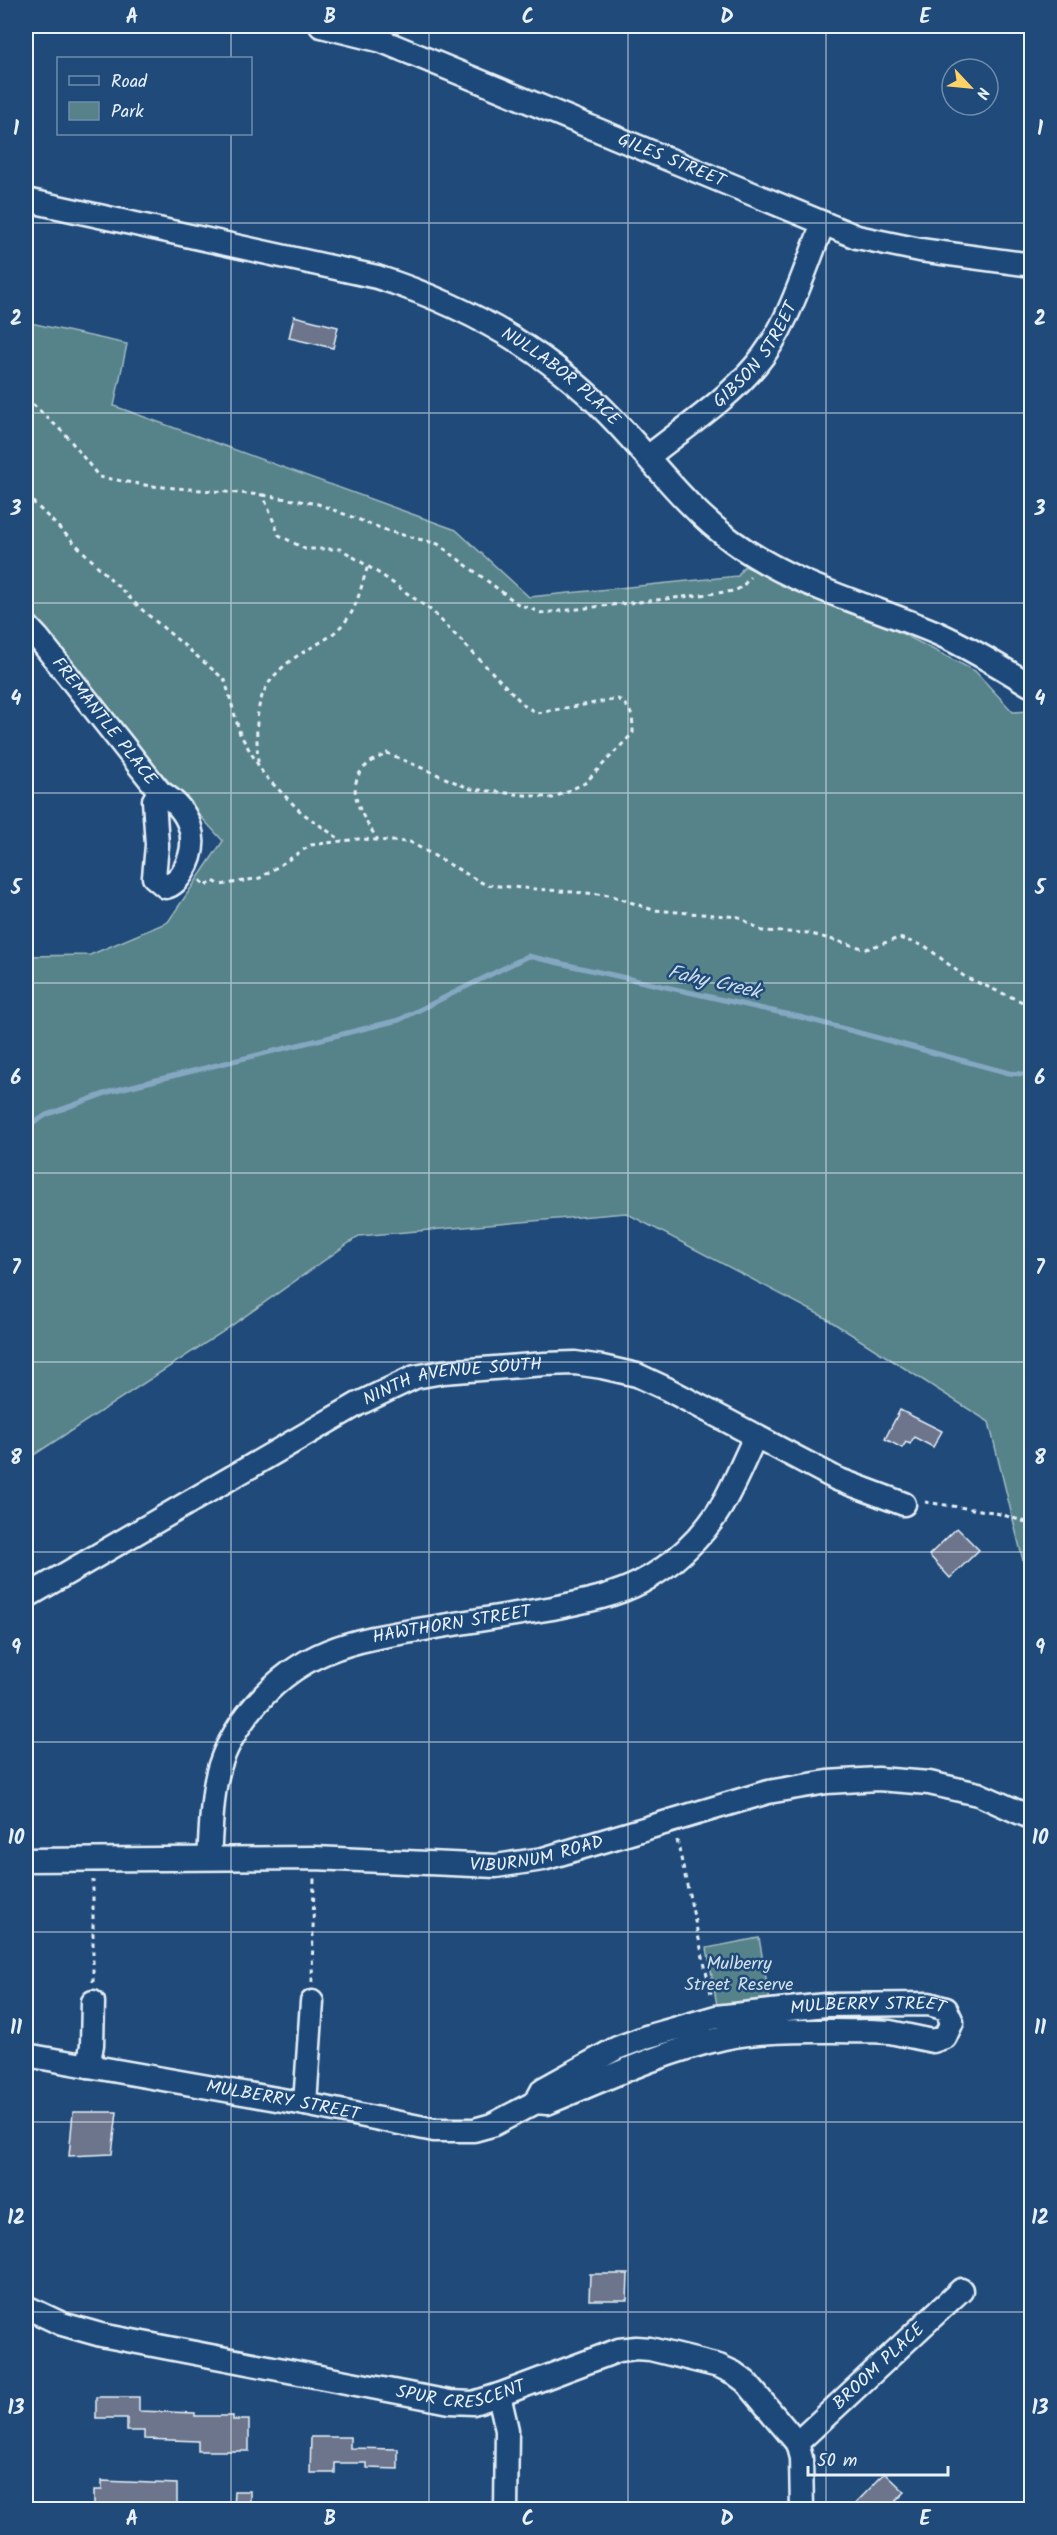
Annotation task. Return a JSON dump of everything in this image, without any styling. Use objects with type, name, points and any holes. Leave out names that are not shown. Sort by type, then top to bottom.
[{"type":"street","name":"GILES STREET","points":[[321,26],[382,41],[857,237],[887,244],[1032,265]]},
{"type":"street","name":"NULLABOR PLACE","points":[[26,200],[377,277],[428,295],[499,329],[531,348],[567,376],[648,457],[672,488],[733,542],[819,590],[940,634],[1030,685]]},
{"type":"street","name":"GIBSON STREET","points":[[648,457],[736,386],[757,364],[772,342],[785,316],[823,224]]},
{"type":"street","name":"FREMANTLE PLACE","points":[[26,625],[160,792],[182,809],[193,832],[186,865],[173,885],[166,887],[154,877],[157,845],[154,801],[160,792]]},
{"type":"street","name":"NINTH AVENUE SOUTH","points":[[26,1597],[358,1404],[415,1377],[443,1372],[575,1363],[602,1367],[647,1380],[837,1479],[904,1504]]},
{"type":"street","name":"HAWTHORN STREET","points":[[209,1858],[216,1780],[226,1751],[240,1724],[260,1699],[280,1680],[305,1663],[359,1640],[583,1602],[640,1583],[661,1569],[702,1533],[720,1508],[755,1437]]},
{"type":"street","name":"VIBURNUM ROAD","points":[[26,1860],[314,1858],[496,1866],[543,1859],[768,1792],[827,1782],[878,1779],[929,1783],[978,1794],[1032,1818]]},
{"type":"street","points":[[88,2066],[92,2045],[93,2002]]},
{"type":"street","points":[[305,2104],[312,2002]]},
{"type":"street","name":"MULBERRY STREET","points":[[26,2055],[305,2104],[434,2130],[452,2131],[474,2130],[492,2125],[536,2102],[543,2090],[617,2048],[646,2037],[716,2017],[825,2005],[929,2004],[946,2009],[952,2022],[945,2037],[933,2041],[890,2032],[870,2031],[752,2034],[724,2038],[637,2064],[547,2103],[536,2102]]},
{"type":"street","name":"BROOM PLACE","points":[[797,2443],[961,2290]]},
{"type":"street","name":"SPUR CRESCENT","points":[[26,2307],[62,2324],[101,2335],[450,2402],[473,2403],[499,2396],[619,2350],[650,2349],[719,2366],[734,2373],[746,2382],[797,2443]]},
{"type":"street","points":[[499,2396],[507,2430],[506,2510]]},
{"type":"street","points":[[797,2443],[801,2458],[802,2510]]},
{"type":"path","points":[[26,398],[66,435],[99,477],[151,486],[263,495],[318,504],[391,532],[438,544],[518,604],[542,613],[735,591],[743,586],[762,560]]},
{"type":"path","points":[[26,495],[140,608],[225,680],[240,734],[264,775],[301,812],[342,841]]},
{"type":"path","points":[[263,495],[279,535],[305,549],[341,549],[368,566],[432,611],[525,706],[537,713],[618,699],[628,705],[633,715],[633,733],[585,783],[553,798],[471,789],[387,753],[366,765],[355,782],[358,810],[378,840]]},
{"type":"path","points":[[258,765],[256,721],[264,688],[289,662],[325,642],[349,616],[368,566]]},
{"type":"path","points":[[186,865],[206,886],[213,881],[221,885],[260,878],[311,845],[342,841],[410,842],[486,885],[610,895],[653,910],[740,916],[762,931],[808,933],[866,949],[899,938],[926,946],[965,977],[1032,1006]]},
{"type":"path","points":[[904,1504],[922,1501],[963,1507],[993,1512],[1026,1522],[1032,1515]]},
{"type":"path","points":[[672,1819],[708,1971],[716,2017]]},
{"type":"path","points":[[312,2002],[314,1858]]},
{"type":"path","points":[[93,1861],[93,2002]]},
{"type":"green space","points":[[26,322],[127,344],[114,406],[456,530],[529,597],[738,576],[744,566],[901,633],[975,671],[1013,712],[1031,711],[1031,1593],[989,1422],[824,1317],[626,1213],[359,1236],[221,1333],[26,1460],[26,956],[90,955],[168,922],[223,841],[112,719],[26,612]]},
{"type":"green space","name":"Mulberry Street Reserve","points":[[759,1938],[770,2001],[718,2011],[707,1948]]},
{"type":"building","points":[[294,316],[338,327],[333,348],[289,338]]},
{"type":"building","points":[[900,1410],[942,1431],[933,1447],[914,1437],[910,1444],[906,1442],[902,1448],[885,1439]]},
{"type":"building","points":[[957,1528],[979,1550],[950,1578],[929,1555]]},
{"type":"building","points":[[73,2112],[117,2112],[112,2154],[69,2156]]},
{"type":"building","points":[[590,2274],[628,2274],[627,2300],[589,2300]]},
{"type":"building","points":[[96,2397],[139,2397],[139,2411],[195,2413],[195,2416],[233,2416],[233,2420],[249,2420],[249,2451],[198,2451],[198,2441],[144,2439],[144,2431],[127,2431],[127,2418],[96,2418]]},
{"type":"building","points":[[311,2437],[350,2437],[350,2448],[398,2449],[398,2469],[367,2468],[367,2463],[335,2463],[335,2473],[310,2473]]},
{"type":"building","points":[[885,2473],[905,2492],[887,2510],[849,2510]]},
{"type":"building","points":[[102,2481],[177,2484],[177,2510],[94,2510],[94,2490],[102,2490]]},
{"type":"building","points":[[234,2491],[250,2491],[250,2510],[233,2510]]},
{"type":"waterway","name":"Fahy Creek","points":[[26,1128],[46,1115],[112,1091],[399,1020],[528,956],[804,1018],[1009,1073],[1032,1075]]}]
